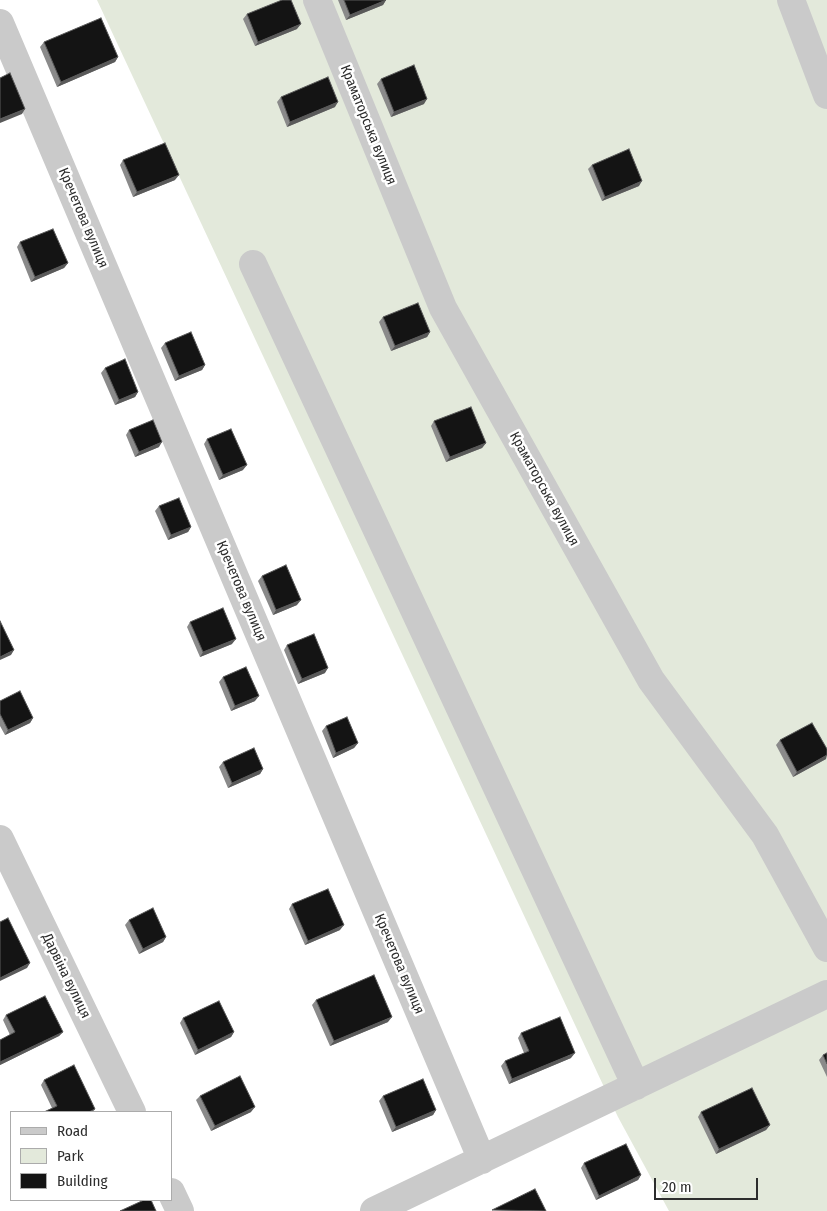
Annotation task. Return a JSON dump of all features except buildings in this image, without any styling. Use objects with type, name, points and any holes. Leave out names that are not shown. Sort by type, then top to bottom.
[{"type":"street","name":"Краматорська вулиця","points":[[317,0],[443,308],[651,680],[765,835],[827,948]]},
{"type":"street","points":[[791,0],[827,95]]},
{"type":"street","name":"Кречетова вулиця","points":[[0,22],[482,1160]]},
{"type":"street","points":[[253,264],[636,1086]]},
{"type":"street","name":"Дарвіна вулиця","points":[[0,840],[132,1111]]},
{"type":"street","points":[[374,1211],[827,994]]},
{"type":"street","points":[[172,1194],[180,1211]]},
{"type":"green space","points":[[97,0],[827,0],[827,1211],[669,1211],[618,1117]]}]
